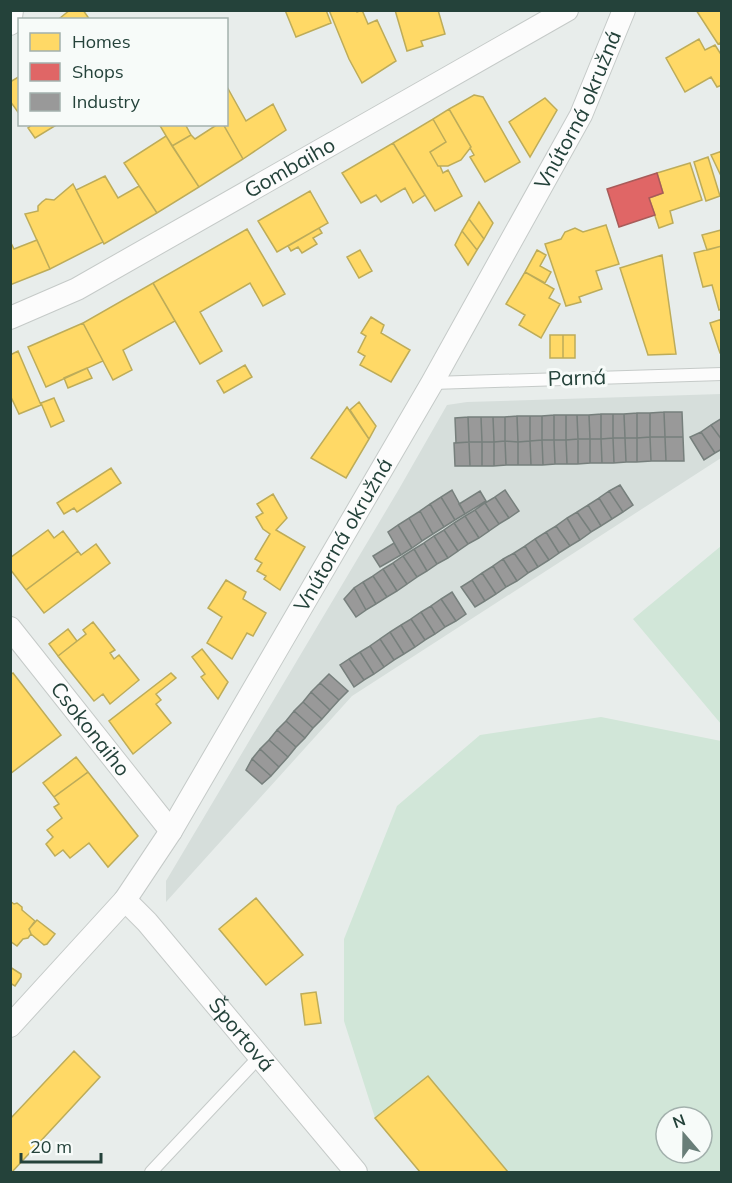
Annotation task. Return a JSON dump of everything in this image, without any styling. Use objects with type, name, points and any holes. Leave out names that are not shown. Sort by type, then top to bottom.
[{"type":"street","points":[[10,24],[12,10]]},
{"type":"street","name":"Gombaiho","points":[[10,318],[77,289],[567,10]]},
{"type":"street","name":"Vnútorná okružná","points":[[10,1026],[125,900],[171,831],[432,383],[581,115],[624,10]]},
{"type":"street","name":"Csokonaiho","points":[[10,628],[171,831]]},
{"type":"street","name":"Športová","points":[[125,900],[147,922],[356,1173]]},
{"type":"lane","name":"Parná","points":[[432,383],[722,374]]},
{"type":"lane","points":[[151,1173],[260,1057]]},
{"type":"shaded area","points":[[721,394],[721,458],[352,696],[166,902],[166,881],[447,405],[467,402]]},
{"type":"green space","points":[[721,546],[721,724],[633,619]]},
{"type":"green space","points":[[601,717],[721,741],[721,1172],[420,1172],[375,1118],[344,1021],[344,939],[397,806],[480,735]]},
{"type":"building: Homes","points":[[70,10],[83,10],[89,18],[60,18]]},
{"type":"building: Homes","points":[[285,10],[326,10],[331,23],[296,37]]},
{"type":"building: Homes","points":[[329,10],[356,10],[357,12],[362,10],[368,24],[377,20],[396,61],[362,83],[349,59]]},
{"type":"building: Homes","points":[[395,10],[438,10],[445,34],[421,41],[423,46],[407,51]]},
{"type":"building: Homes","points":[[696,10],[722,10],[722,46],[718,44]]},
{"type":"building: Homes","points":[[699,39],[705,50],[715,45],[722,56],[722,85],[717,87],[711,77],[685,92],[666,58]]},
{"type":"building: Homes","points":[[18,77],[18,112],[10,101],[10,82]]},
{"type":"building: Homes","points":[[228,89],[246,121],[273,104],[286,130],[243,159],[224,126],[228,126]]},
{"type":"building: Homes","points":[[474,95],[483,97],[520,162],[485,182],[470,157],[474,155],[471,147],[449,109]]},
{"type":"building: Homes","points":[[545,98],[557,110],[530,157],[509,122]]},
{"type":"building: Homes","points":[[449,109],[471,147],[461,160],[448,166],[438,166],[430,152],[446,142],[433,119]]},
{"type":"building: Homes","points":[[433,119],[446,142],[430,152],[443,173],[448,170],[462,196],[435,211],[393,143]]},
{"type":"building: Homes","points":[[30,126],[55,126],[35,138],[28,128]]},
{"type":"building: Homes","points":[[160,126],[186,126],[191,135],[172,146]]},
{"type":"building: Homes","points":[[215,126],[224,126],[243,159],[199,187],[172,146],[191,135],[195,139]]},
{"type":"building: Homes","points":[[166,136],[199,187],[157,213],[124,163]]},
{"type":"building: Homes","points":[[393,143],[425,195],[413,203],[405,188],[381,202],[376,195],[361,203],[342,173]]},
{"type":"building: Homes","points":[[722,151],[722,178],[711,155]]},
{"type":"building: Homes","points":[[708,157],[720,196],[706,201],[694,162]]},
{"type":"building: Homes","points":[[690,163],[702,200],[670,211],[673,223],[659,228],[649,198],[663,193],[657,173]]},
{"type":"building: Homes","points":[[105,176],[118,198],[139,186],[157,213],[104,244],[76,190]]},
{"type":"building: Homes","points":[[73,184],[103,242],[50,269],[25,214],[38,211],[38,206],[42,202],[46,199],[54,200]]},
{"type":"building: Homes","points":[[310,191],[328,223],[277,252],[258,221]]},
{"type":"building: Homes","points":[[479,202],[493,223],[484,239],[469,219]]},
{"type":"building: Homes","points":[[469,219],[484,239],[477,250],[462,231]]},
{"type":"building: Homes","points":[[606,225],[619,264],[596,271],[602,289],[579,297],[581,302],[566,306],[545,244],[561,239],[565,232],[575,228],[583,232]]},
{"type":"building: Homes","points":[[319,228],[322,233],[313,238],[317,244],[302,253],[298,247],[291,251],[288,246]]},
{"type":"building: Homes","points":[[247,229],[285,294],[263,306],[250,283],[200,312],[222,351],[200,364],[153,283]]},
{"type":"building: Homes","points":[[721,230],[722,246],[707,250],[702,235]]},
{"type":"building: Homes","points":[[462,231],[477,250],[468,265],[455,245]]},
{"type":"building: Homes","points":[[37,240],[50,269],[10,285],[10,241],[14,249]]},
{"type":"building: Homes","points":[[722,246],[722,309],[719,310],[712,285],[703,287],[694,253]]},
{"type":"building: Homes","points":[[360,250],[372,271],[359,278],[347,257]]},
{"type":"building: Homes","points":[[537,250],[546,255],[540,266],[551,272],[545,283],[525,272]]},
{"type":"building: Homes","points":[[662,255],[676,354],[648,355],[620,268]]},
{"type":"building: Homes","points":[[525,272],[554,289],[549,298],[560,304],[541,338],[519,325],[525,315],[506,304]]},
{"type":"building: Homes","points":[[153,283],[175,321],[123,350],[132,370],[113,380],[83,323]]},
{"type":"building: Homes","points":[[371,317],[384,325],[381,333],[410,350],[391,382],[360,365],[365,356],[358,352],[366,336],[361,333]]},
{"type":"building: Homes","points":[[722,319],[722,353],[720,353],[710,323]]},
{"type":"building: Homes","points":[[83,323],[103,361],[46,387],[28,347]]},
{"type":"building: Homes","points":[[550,335],[563,335],[563,358],[550,358]]},
{"type":"building: Homes","points":[[563,335],[575,335],[575,358],[563,358]]},
{"type":"building: Homes","points":[[18,351],[41,405],[19,414],[10,395],[10,355]]},
{"type":"building: Homes","points":[[245,365],[252,377],[224,393],[217,381]]},
{"type":"building: Homes","points":[[87,368],[92,378],[68,388],[64,378]]},
{"type":"building: Homes","points":[[54,398],[64,421],[51,427],[41,403]]},
{"type":"building: Homes","points":[[359,402],[376,426],[369,439],[350,410]]},
{"type":"building: Homes","points":[[347,407],[369,439],[346,478],[311,458]]},
{"type":"building: Homes","points":[[111,468],[121,483],[77,512],[74,508],[64,514],[57,503]]},
{"type":"building: Homes","points":[[273,494],[287,518],[276,530],[305,547],[280,590],[264,579],[266,576],[257,571],[262,563],[255,559],[270,534],[263,529],[256,517],[263,513],[257,504]]},
{"type":"building: Homes","points":[[48,530],[54,538],[63,531],[78,551],[26,590],[10,569],[10,558]]},
{"type":"building: Homes","points":[[96,544],[110,563],[44,613],[26,590],[78,551],[81,555]]},
{"type":"building: Homes","points":[[226,580],[246,592],[243,599],[266,613],[253,636],[247,633],[232,659],[207,643],[222,617],[208,608]]},
{"type":"building: Homes","points":[[93,622],[115,650],[110,653],[114,659],[119,655],[139,680],[110,704],[103,694],[94,701],[58,656],[86,634],[83,630]]},
{"type":"building: Homes","points":[[68,629],[77,641],[58,656],[49,644]]},
{"type":"building: Homes","points":[[202,649],[228,682],[218,699],[201,677],[205,674],[192,657]]},
{"type":"building: Homes","points":[[13,673],[61,735],[10,774],[10,675]]},
{"type":"building: Homes","points":[[171,673],[176,678],[156,694],[161,700],[156,704],[171,723],[133,754],[109,721]]},
{"type":"building: Homes","points":[[76,757],[88,772],[54,797],[43,783]]},
{"type":"building: Homes","points":[[88,772],[138,836],[108,867],[89,843],[70,858],[63,850],[55,856],[46,844],[53,837],[47,830],[62,818],[54,807],[59,804],[54,797]]},
{"type":"building: Homes","points":[[256,898],[303,955],[266,985],[219,929]]},
{"type":"building: Homes","points":[[10,901],[22,907],[22,910],[35,921],[29,929],[31,934],[17,946],[10,941]]},
{"type":"building: Homes","points":[[37,920],[55,934],[47,944],[44,945],[31,934],[29,929]]},
{"type":"building: Homes","points":[[10,967],[21,974],[15,986],[10,983]]},
{"type":"building: Homes","points":[[316,992],[321,1023],[305,1025],[301,994]]},
{"type":"building: Homes","points":[[74,1051],[100,1077],[10,1172],[10,1119]]},
{"type":"building: Homes","points":[[428,1076],[508,1172],[420,1172],[375,1118]]},
{"type":"building: Shops","points":[[657,173],[663,193],[649,198],[655,215],[619,227],[607,189]]},
{"type":"building: Industry","points":[[664,412],[682,412],[683,437],[665,437]]},
{"type":"building: Industry","points":[[664,412],[665,437],[650,437],[650,413]]},
{"type":"building: Industry","points":[[637,413],[637,438],[625,438],[624,414]]},
{"type":"building: Industry","points":[[637,413],[650,413],[650,437],[637,438]]},
{"type":"building: Industry","points":[[601,414],[613,414],[613,438],[601,439]]},
{"type":"building: Industry","points":[[601,414],[601,439],[590,439],[589,415]]},
{"type":"building: Industry","points":[[613,414],[624,414],[625,438],[613,438]]},
{"type":"building: Industry","points":[[554,415],[554,440],[542,440],[542,416]]},
{"type":"building: Industry","points":[[554,415],[566,415],[566,440],[554,440]]},
{"type":"building: Industry","points":[[566,415],[577,415],[578,439],[566,440]]},
{"type":"building: Industry","points":[[577,415],[589,415],[590,439],[578,439]]},
{"type":"building: Industry","points":[[517,416],[518,442],[505,441],[505,417]]},
{"type":"building: Industry","points":[[517,416],[530,416],[530,441],[518,442]]},
{"type":"building: Industry","points":[[530,416],[542,416],[542,440],[530,441]]},
{"type":"building: Industry","points":[[468,417],[481,417],[482,442],[469,442]]},
{"type":"building: Industry","points":[[468,417],[469,442],[456,443],[455,418]]},
{"type":"building: Industry","points":[[481,417],[493,417],[494,442],[482,442]]},
{"type":"building: Industry","points":[[493,417],[505,417],[505,441],[494,442]]},
{"type":"building: Industry","points":[[722,418],[722,440],[711,425]]},
{"type":"building: Industry","points":[[711,425],[722,440],[722,449],[715,453],[701,432]]},
{"type":"building: Industry","points":[[701,432],[715,453],[704,460],[690,437]]},
{"type":"building: Industry","points":[[650,437],[651,461],[637,462],[637,438]]},
{"type":"building: Industry","points":[[650,437],[665,437],[666,461],[651,461]]},
{"type":"building: Industry","points":[[665,437],[683,437],[684,461],[666,461]]},
{"type":"building: Industry","points":[[613,438],[625,438],[626,462],[614,463]]},
{"type":"building: Industry","points":[[613,438],[614,463],[602,463],[601,439]]},
{"type":"building: Industry","points":[[625,438],[637,438],[637,462],[626,462]]},
{"type":"building: Industry","points":[[578,439],[590,439],[590,463],[578,464]]},
{"type":"building: Industry","points":[[578,439],[578,464],[567,464],[566,440]]},
{"type":"building: Industry","points":[[590,439],[601,439],[602,463],[590,463]]},
{"type":"building: Industry","points":[[542,440],[554,440],[555,464],[543,465]]},
{"type":"building: Industry","points":[[542,440],[543,465],[531,465],[530,441]]},
{"type":"building: Industry","points":[[554,440],[566,440],[567,464],[555,464]]},
{"type":"building: Industry","points":[[505,441],[518,442],[518,465],[506,465]]},
{"type":"building: Industry","points":[[505,441],[506,465],[494,466],[494,442]]},
{"type":"building: Industry","points":[[530,441],[531,465],[518,465],[518,442]]},
{"type":"building: Industry","points":[[469,442],[482,442],[482,466],[470,466]]},
{"type":"building: Industry","points":[[469,442],[470,466],[455,466],[454,443]]},
{"type":"building: Industry","points":[[482,442],[494,442],[494,466],[482,466]]},
{"type":"building: Industry","points":[[620,485],[633,505],[623,512],[609,491]]},
{"type":"building: Industry","points":[[452,490],[465,514],[455,520],[441,497]]},
{"type":"building: Industry","points":[[505,490],[519,511],[509,518],[495,497]]},
{"type":"building: Industry","points":[[480,491],[486,501],[465,514],[459,504]]},
{"type":"building: Industry","points":[[609,491],[623,512],[612,519],[599,498]]},
{"type":"building: Industry","points":[[441,497],[455,520],[444,527],[430,504]]},
{"type":"building: Industry","points":[[495,497],[509,518],[499,524],[485,503]]},
{"type":"building: Industry","points":[[599,498],[612,519],[601,526],[588,505]]},
{"type":"building: Industry","points":[[485,503],[499,524],[489,531],[475,510]]},
{"type":"building: Industry","points":[[430,504],[444,527],[433,534],[420,511]]},
{"type":"building: Industry","points":[[588,505],[601,526],[591,532],[577,512]]},
{"type":"building: Industry","points":[[475,510],[489,531],[479,538],[465,516]]},
{"type":"building: Industry","points":[[420,511],[433,534],[422,541],[409,518]]},
{"type":"building: Industry","points":[[577,512],[591,532],[580,540],[567,518]]},
{"type":"building: Industry","points":[[465,516],[479,538],[468,544],[454,523]]},
{"type":"building: Industry","points":[[409,518],[422,541],[412,548],[398,525]]},
{"type":"building: Industry","points":[[567,518],[580,540],[570,546],[556,526]]},
{"type":"building: Industry","points":[[454,523],[468,544],[458,551],[444,530]]},
{"type":"building: Industry","points":[[398,525],[412,548],[401,555],[388,532]]},
{"type":"building: Industry","points":[[556,526],[570,546],[559,553],[546,532]]},
{"type":"building: Industry","points":[[444,530],[458,551],[448,558],[434,536]]},
{"type":"building: Industry","points":[[546,532],[559,553],[549,560],[535,539]]},
{"type":"building: Industry","points":[[434,536],[448,558],[437,564],[424,543]]},
{"type":"building: Industry","points":[[535,539],[549,560],[538,567],[525,546]]},
{"type":"building: Industry","points":[[394,543],[401,555],[380,567],[373,556]]},
{"type":"building: Industry","points":[[424,543],[437,564],[427,571],[414,549]]},
{"type":"building: Industry","points":[[525,546],[538,567],[528,573],[514,553]]},
{"type":"building: Industry","points":[[414,549],[427,571],[417,577],[403,556]]},
{"type":"building: Industry","points":[[514,553],[528,573],[517,581],[503,559]]},
{"type":"building: Industry","points":[[403,556],[417,577],[407,584],[393,563]]},
{"type":"building: Industry","points":[[503,559],[517,581],[506,587],[493,566]]},
{"type":"building: Industry","points":[[393,563],[407,584],[397,591],[383,569]]},
{"type":"building: Industry","points":[[493,566],[506,587],[496,594],[482,573]]},
{"type":"building: Industry","points":[[383,569],[397,591],[387,597],[373,576]]},
{"type":"building: Industry","points":[[482,573],[496,594],[485,601],[472,580]]},
{"type":"building: Industry","points":[[373,576],[387,597],[376,604],[363,582]]},
{"type":"building: Industry","points":[[472,580],[485,601],[475,607],[461,587]]},
{"type":"building: Industry","points":[[363,582],[376,604],[366,610],[354,588]]},
{"type":"building: Industry","points":[[354,588],[366,610],[356,617],[344,599]]},
{"type":"building: Industry","points":[[452,592],[466,614],[456,621],[441,599]]},
{"type":"building: Industry","points":[[441,599],[456,621],[445,627],[431,606]]},
{"type":"building: Industry","points":[[431,606],[445,627],[435,634],[421,612]]},
{"type":"building: Industry","points":[[421,612],[435,634],[425,640],[411,619]]},
{"type":"building: Industry","points":[[411,619],[425,640],[415,647],[401,625]]},
{"type":"building: Industry","points":[[401,625],[415,647],[404,654],[390,632]]},
{"type":"building: Industry","points":[[390,632],[404,654],[394,660],[380,639]]},
{"type":"building: Industry","points":[[380,639],[394,660],[384,667],[370,646]]},
{"type":"building: Industry","points":[[370,646],[384,667],[374,674],[360,652]]},
{"type":"building: Industry","points":[[360,652],[374,674],[364,680],[349,659]]},
{"type":"building: Industry","points":[[349,659],[364,680],[354,687],[340,665]]},
{"type":"building: Industry","points":[[329,674],[348,691],[339,700],[320,683]]},
{"type":"building: Industry","points":[[320,683],[339,700],[330,710],[311,692]]},
{"type":"building: Industry","points":[[311,692],[330,710],[322,719],[303,702]]},
{"type":"building: Industry","points":[[303,702],[322,719],[313,728],[294,711]]},
{"type":"building: Industry","points":[[294,711],[313,728],[305,738],[286,721]]},
{"type":"building: Industry","points":[[286,721],[305,738],[296,747],[277,730]]},
{"type":"building: Industry","points":[[277,730],[296,747],[288,757],[269,740]]},
{"type":"building: Industry","points":[[269,740],[288,757],[279,767],[260,749]]},
{"type":"building: Industry","points":[[260,749],[279,767],[271,776],[252,759]]},
{"type":"building: Industry","points":[[252,759],[271,776],[262,784],[246,770]]}]
